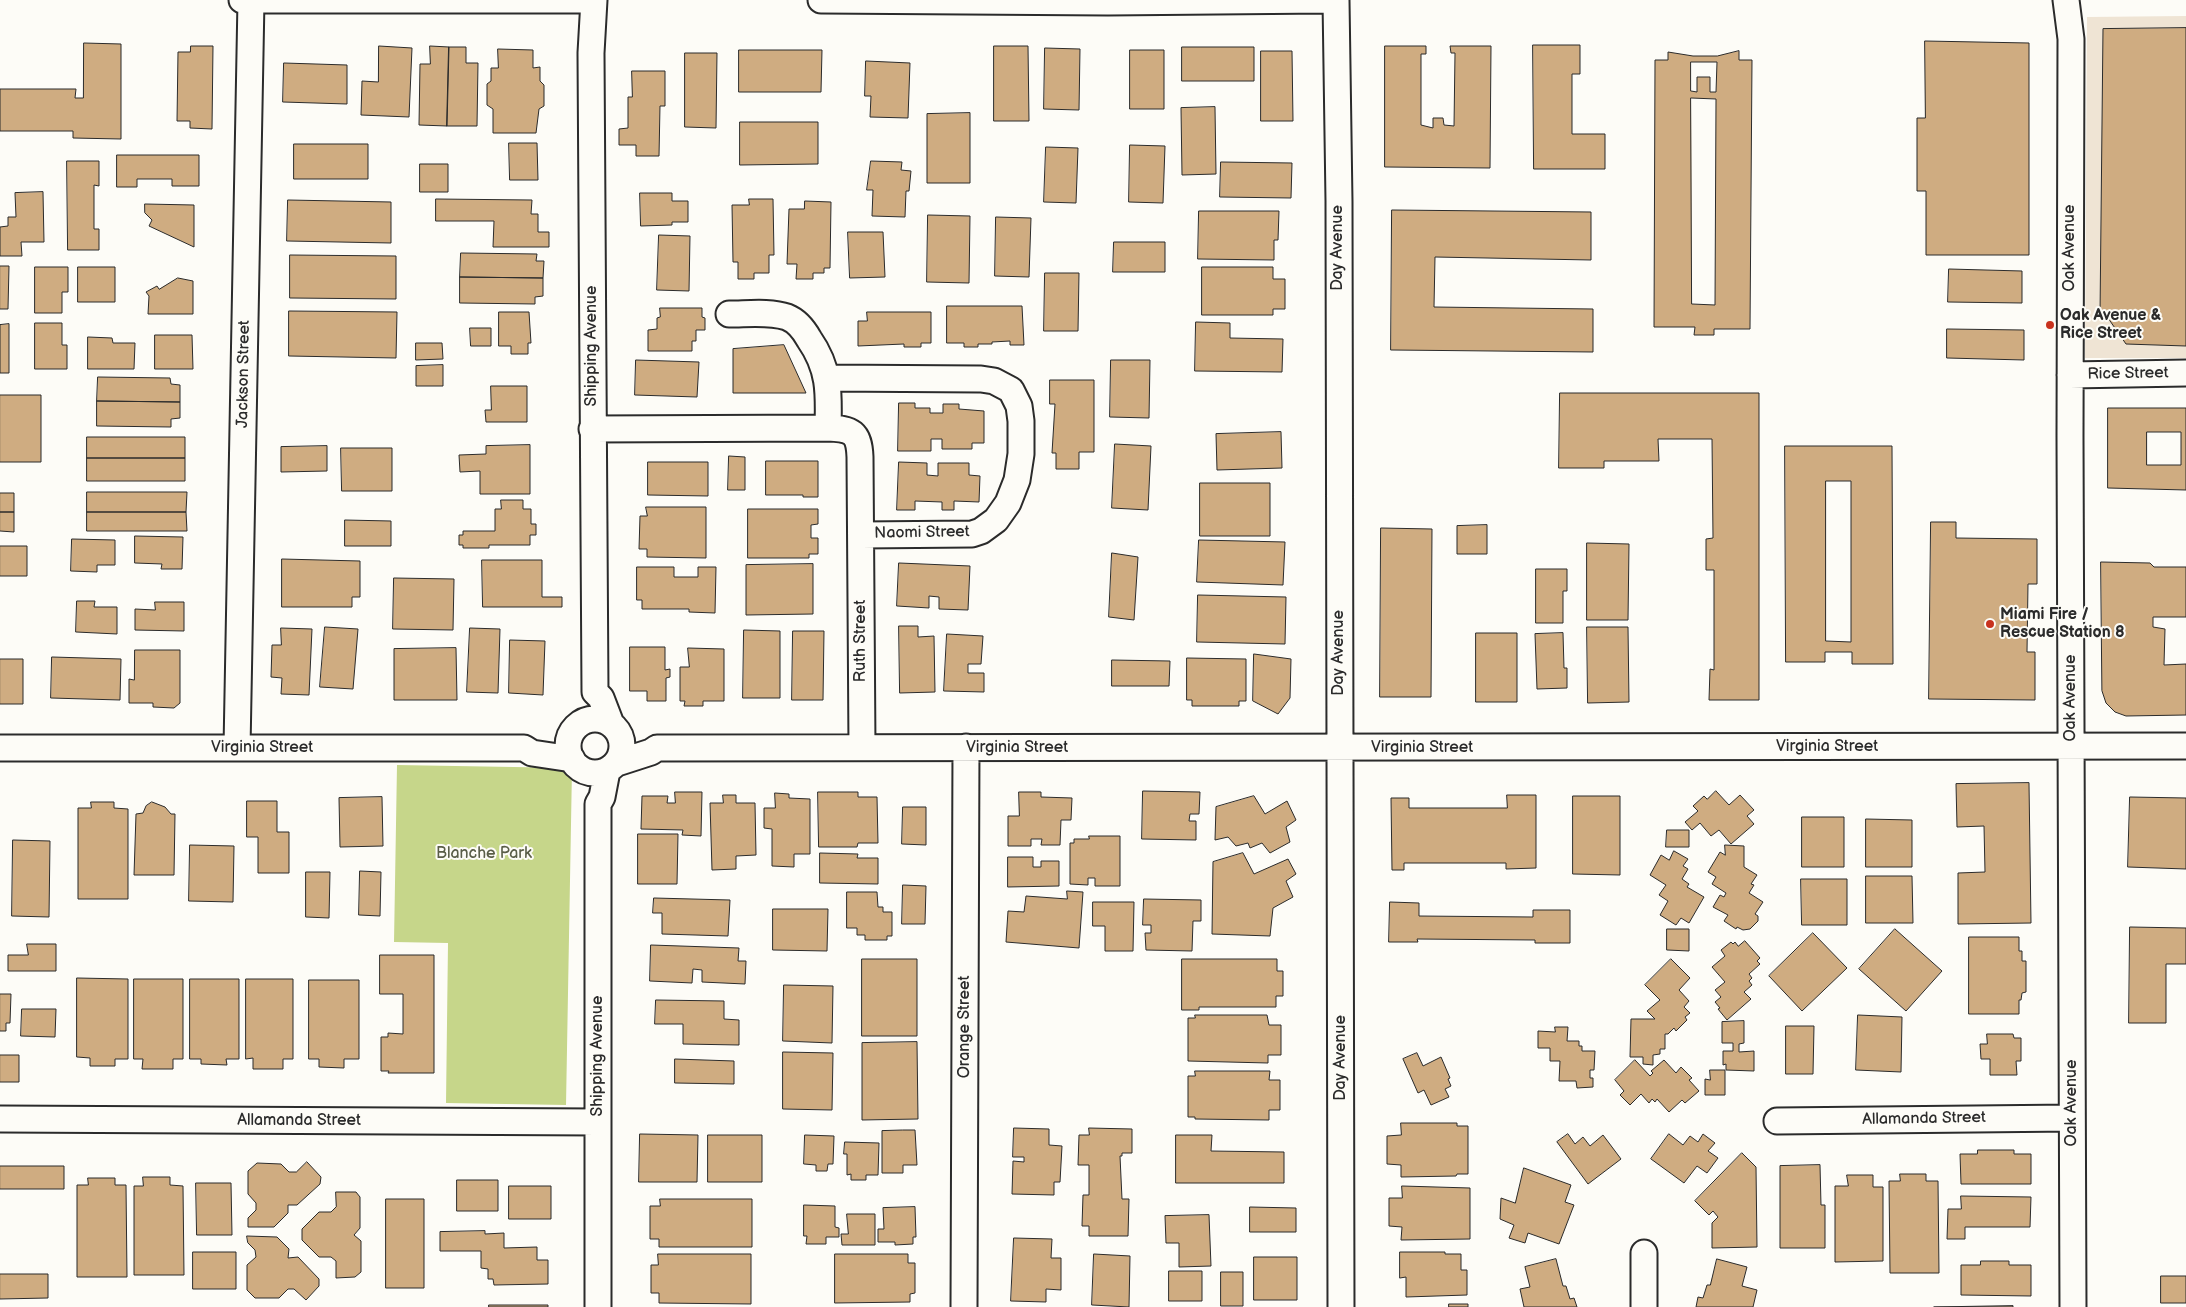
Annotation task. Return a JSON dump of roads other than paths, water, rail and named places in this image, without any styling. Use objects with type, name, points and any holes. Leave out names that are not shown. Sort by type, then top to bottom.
[{"type":"street","points":[[242,0],[593,0]]},
{"type":"street","name":"Jackson Street","points":[[236,748],[251,0]]},
{"type":"street","name":"Shipping Avenue","points":[[593,0],[591,53],[592,429],[595,692],[601,698],[614,728]]},
{"type":"street","points":[[821,0],[1108,2],[1326,0]]},
{"type":"street","name":"Day Avenue","points":[[1336,0],[1339,201],[1341,1307]]},
{"type":"street","name":"Oak Avenue","points":[[2066,0],[2071,39],[2070,375],[2073,1307]]},
{"type":"street","points":[[729,314],[778,315],[789,318],[798,324],[820,355],[827,378],[828,428]]},
{"type":"street","name":"Rice Street","points":[[2070,375],[2186,373]]},
{"type":"street","name":"Naomi Street","points":[[592,429],[828,428],[849,430],[859,442],[861,535],[972,534],[982,531],[996,520],[1014,490],[1020,469],[1019,406],[1011,390],[994,380],[981,379],[827,378]]},
{"type":"street","name":"Ruth Street","points":[[861,535],[862,747]]},
{"type":"street","points":[[595,692],[587,696],[577,728],[568,746],[591,800],[598,804]]},
{"type":"street","points":[[576,764],[593,774],[612,767],[623,747],[614,728],[596,719],[577,728]]},
{"type":"street","name":"Virginia Street","points":[[524,748],[530,740],[577,728]]},
{"type":"street","name":"Virginia Street","points":[[614,728],[652,742],[657,748]]},
{"type":"street","name":"Virginia Street","points":[[612,767],[657,748],[2186,746]]},
{"type":"street","name":"Orange Street","points":[[964,1307],[966,747]]},
{"type":"street","name":"Virginia Street","points":[[0,748],[524,748],[532,753],[576,764]]},
{"type":"street","name":"Shipping Avenue","points":[[598,1307],[598,804],[612,767]]},
{"type":"street","name":"Allamanda Street","points":[[1777,1121],[2072,1118]]},
{"type":"street","name":"Allamanda Street","points":[[0,1119],[598,1122]]},
{"type":"street","points":[[1644,1254],[1644,1307]]},
{"type":"place","name":"Oak Avenue & Rice Street","points":[[2050,325]]},
{"type":"place","name":"Miami Fire / Rescue Station 8","points":[[1990,624]]},
{"type":"park label","name":"Blanche Park","points":[[484,854]]}]
